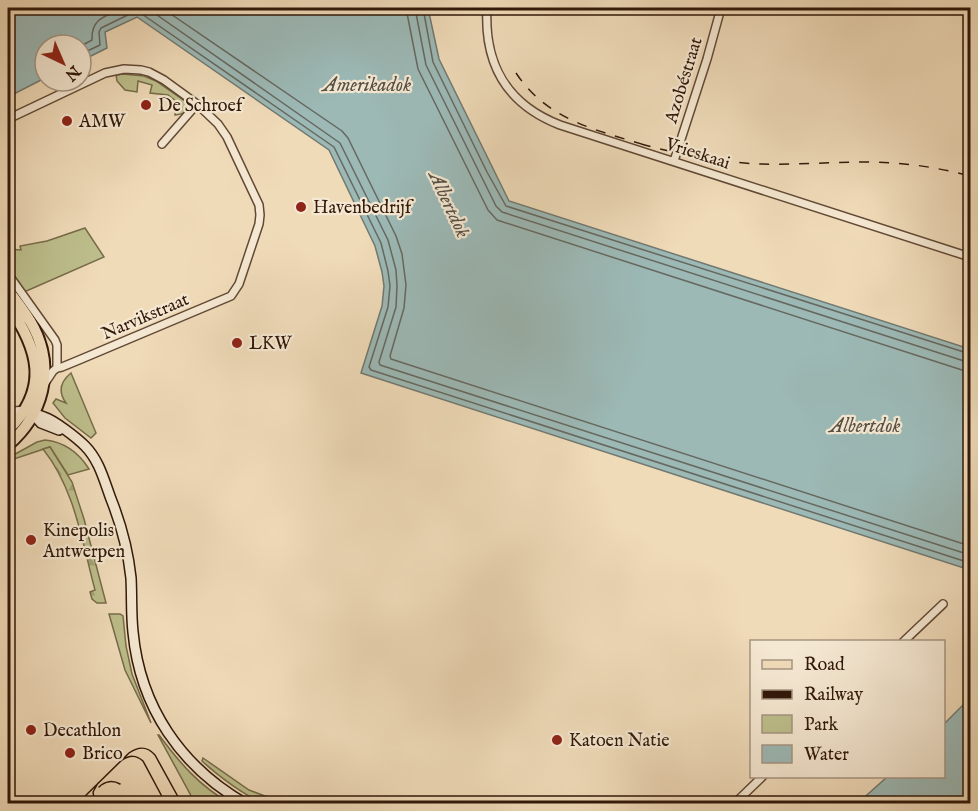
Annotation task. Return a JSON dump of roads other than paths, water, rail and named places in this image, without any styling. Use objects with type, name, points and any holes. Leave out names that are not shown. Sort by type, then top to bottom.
[{"type":"main road","points":[[8,290],[36,331],[44,384],[41,398],[8,430]]},
{"type":"main road","points":[[8,305],[40,363],[29,412],[18,435],[8,445]]},
{"type":"street","name":"Vrieskaai","points":[[487,8],[486,32],[496,68],[514,96],[543,118],[970,257]]},
{"type":"street","name":"Azobéstraat","points":[[674,161],[721,8]]},
{"type":"street","points":[[8,119],[96,76],[118,69],[133,69],[149,72],[164,80],[197,104],[162,144]]},
{"type":"street","name":"Narvikstraat","points":[[57,368],[220,302],[231,296],[239,284],[259,224],[259,205],[227,137],[218,124],[197,104]]},
{"type":"street","points":[[8,274],[57,345],[57,368],[44,384]]},
{"type":"street","points":[[8,407],[14,411],[29,412],[41,423],[72,435],[86,447],[98,464],[123,532],[130,576],[136,656],[155,712],[175,743],[198,768],[246,804]]},
{"type":"street","points":[[905,640],[943,604]]},
{"type":"street","points":[[734,804],[762,778]]},
{"type":"water","name":"Albertdok","points":[[8,8],[428,8],[439,59],[509,201],[970,349],[970,570],[361,373],[382,306],[384,286],[382,272],[375,246],[329,150],[137,17],[105,32],[107,48],[93,55],[93,33],[33,33],[33,84],[8,97]]},
{"type":"water","points":[[970,698],[970,803],[858,803],[886,778],[945,778],[945,723]]},
{"type":"tram line","points":[[77,804],[129,753],[143,748],[155,755],[182,804]]},
{"type":"tram line","points":[[122,760],[133,756],[143,761],[166,804]]},
{"type":"tram line","points":[[99,787],[109,782],[120,784]]},
{"type":"tram line","points":[[95,804],[93,792],[98,783]]},
{"type":"railway","points":[[516,73],[529,89],[558,113],[592,129],[648,146]]},
{"type":"railway","points":[[641,144],[732,162],[893,163],[970,176]]},
{"type":"place","name":"De Schroef","points":[[146,105]]},
{"type":"place","name":"AMW","points":[[67,121]]},
{"type":"place","name":"Havenbedrijf","points":[[301,207]]},
{"type":"place","name":"LKW","points":[[237,343]]},
{"type":"place","name":"Kinepolis Antwerpen","points":[[31,540]]},
{"type":"place","name":"Decathlon","points":[[31,730]]},
{"type":"place","name":"Katoen Natie","points":[[557,740]]},
{"type":"place","name":"Brico","points":[[70,753]]},
{"type":"water label","name":"Amerikadok","points":[[367,84]]}]
